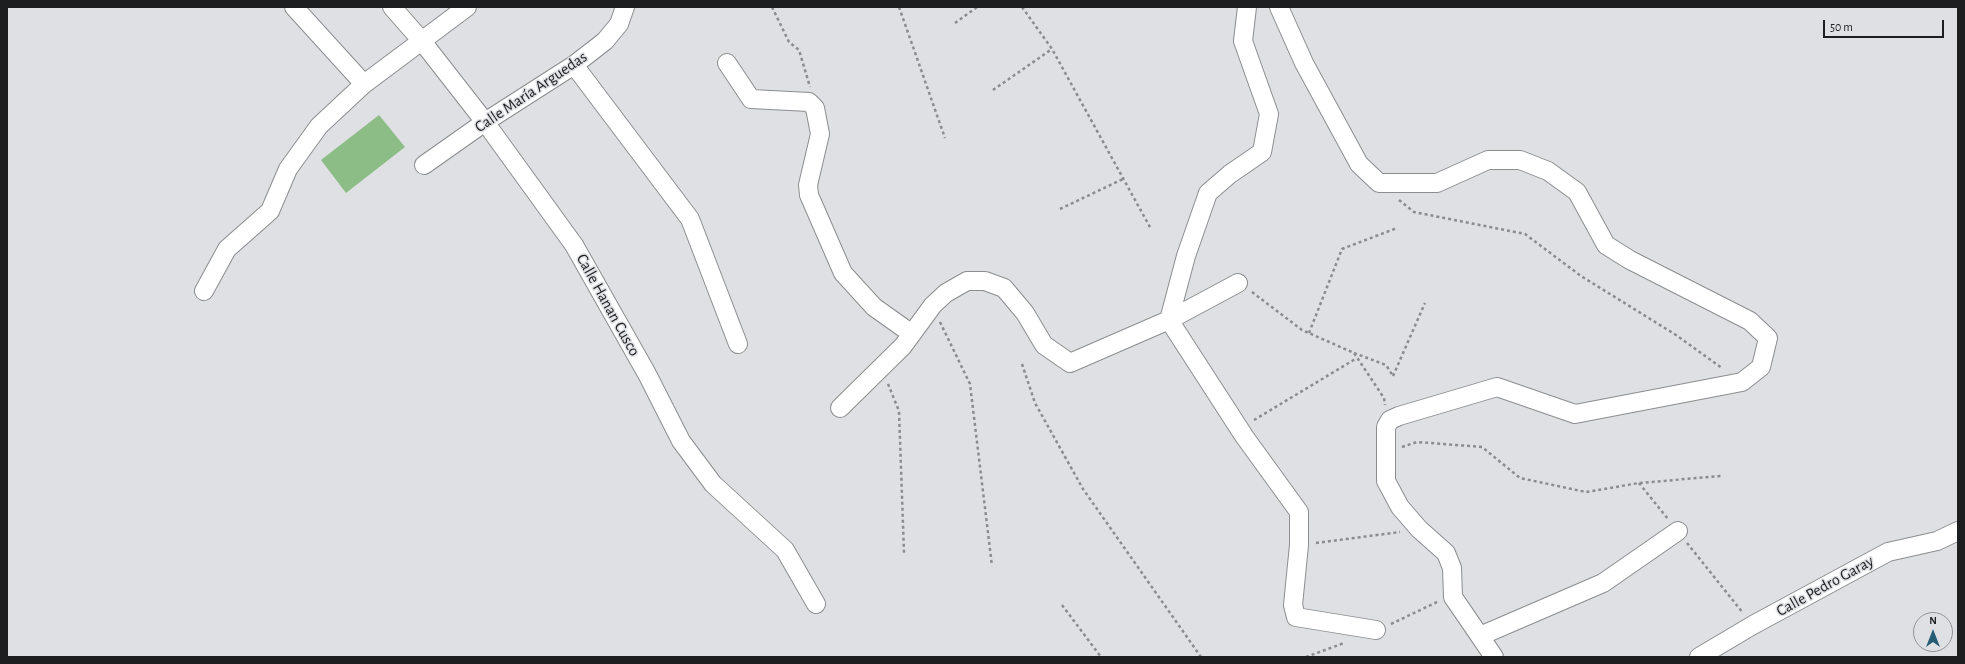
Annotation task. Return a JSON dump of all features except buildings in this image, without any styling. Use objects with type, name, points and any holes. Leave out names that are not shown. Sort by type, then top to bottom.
[{"type":"street","points":[[294,7],[364,84]]},
{"type":"street","name":"Calle Hanan Cusco","points":[[392,7],[421,40],[485,122],[574,245],[647,374],[681,442],[713,484],[785,550],[816,604]]},
{"type":"street","points":[[204,291],[228,249],[270,211],[288,169],[319,126],[364,84],[421,40],[468,7]]},
{"type":"street","name":"Calle María Arguedas","points":[[424,165],[485,122],[574,65],[605,41],[618,24],[625,7]]},
{"type":"street","points":[[1247,7],[1243,41],[1269,114],[1262,152],[1230,174],[1208,194],[1186,256],[1170,320],[1240,429],[1299,512],[1299,545],[1293,605],[1296,617],[1376,630]]},
{"type":"street","points":[[1280,7],[1304,63],[1359,164],[1379,183],[1437,182],[1488,160],[1520,160],[1548,171],[1577,192],[1606,245],[1630,260],[1750,320],[1768,338],[1761,367],[1742,382],[1575,414],[1497,387],[1398,416],[1390,420],[1386,427],[1386,481],[1400,507],[1419,529],[1446,553],[1452,568],[1453,597],[1494,657]]},
{"type":"street","points":[[727,63],[751,99],[809,102],[815,108],[820,134],[808,185],[809,195],[843,273],[874,307],[912,334]]},
{"type":"street","points":[[574,65],[690,219],[738,344]]},
{"type":"street","points":[[840,408],[903,346],[932,305],[946,293],[967,281],[985,281],[1004,288],[1025,312],[1044,345],[1070,363],[1170,320],[1238,283]]},
{"type":"street","points":[[1480,636],[1603,583],[1678,531]]},
{"type":"street","name":"Calle Pedro Garay","points":[[1700,657],[1753,625],[1888,552],[1937,541],[1958,531]]},
{"type":"path","points":[[772,7],[789,42],[799,50],[811,90]]},
{"type":"path","points":[[899,7],[945,138]]},
{"type":"path","points":[[955,23],[977,7]]},
{"type":"path","points":[[1022,7],[1052,49],[1151,229]]},
{"type":"path","points":[[993,90],[1052,49]]},
{"type":"path","points":[[1060,209],[1123,178]]},
{"type":"path","points":[[1379,183],[1414,212],[1525,234],[1581,276],[1676,335],[1742,382]]},
{"type":"path","points":[[1309,333],[1342,249],[1397,228]]},
{"type":"path","points":[[1238,283],[1302,330],[1354,353],[1386,365],[1393,376],[1425,304]]},
{"type":"path","points":[[932,305],[970,384],[992,566]]},
{"type":"path","points":[[1354,353],[1384,398]]},
{"type":"path","points":[[1240,429],[1357,358]]},
{"type":"path","points":[[1022,364],[1035,403],[1083,489],[1201,657]]},
{"type":"path","points":[[882,367],[899,411],[904,553]]},
{"type":"path","points":[[1386,451],[1418,442],[1482,447],[1520,478],[1586,492],[1639,483],[1721,476]]},
{"type":"path","points":[[1639,483],[1753,625]]},
{"type":"path","points":[[1299,545],[1419,529]]},
{"type":"path","points":[[1062,605],[1100,657]]},
{"type":"green space","points":[[379,115],[405,147],[346,193],[321,160]]}]
